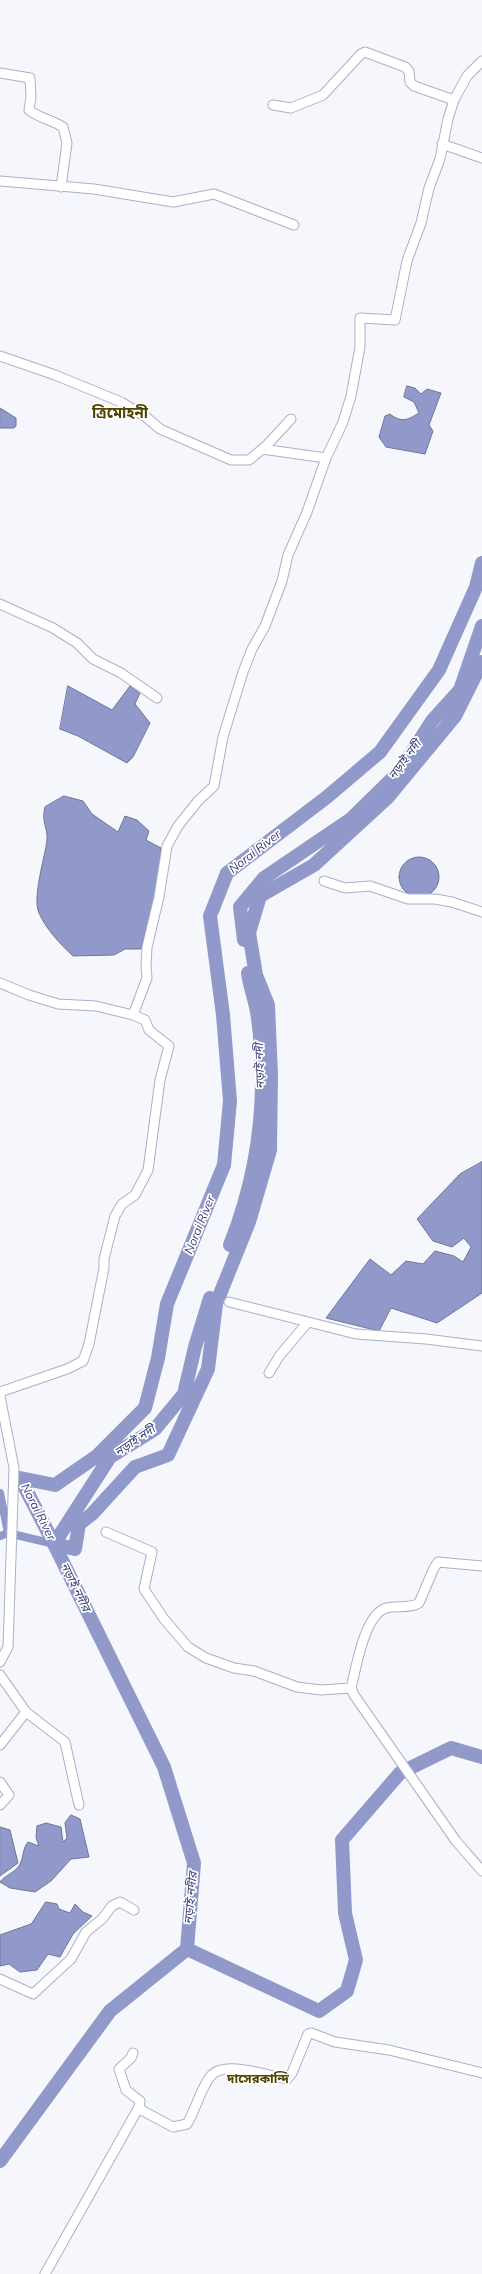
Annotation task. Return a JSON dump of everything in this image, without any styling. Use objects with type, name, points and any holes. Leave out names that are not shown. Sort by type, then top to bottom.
[{"type":"street","points":[[273,105],[291,108],[323,95],[361,54],[366,52],[405,67],[409,71],[410,82],[414,86],[454,100]]},
{"type":"street","points":[[133,1015],[147,978],[147,947],[159,896],[167,846],[178,826],[198,801],[214,786],[223,737],[232,702],[252,649],[265,626],[282,581],[288,554],[307,512],[326,458],[343,422],[351,396],[360,347],[360,318],[395,320],[407,261],[421,223],[429,188],[440,159],[442,144],[454,100],[467,76],[482,61]]},
{"type":"street","points":[[0,73],[30,78],[31,97],[29,110],[36,115],[53,121],[63,127],[67,143],[61,187]]},
{"type":"street","points":[[442,144],[482,158]]},
{"type":"street","points":[[0,181],[94,189],[173,202],[214,194],[294,225]]},
{"type":"street","points":[[0,356],[55,375],[122,402],[146,417],[160,429],[231,460],[249,460],[262,449],[291,419]]},
{"type":"street","points":[[262,449],[326,458]]},
{"type":"street","points":[[0,604],[68,637],[93,659],[121,673],[157,698]]},
{"type":"street","points":[[324,881],[345,888],[370,886],[408,899],[436,899],[452,902],[482,912]]},
{"type":"street","points":[[0,983],[29,995],[58,1004],[96,1006],[133,1015],[145,1020],[149,1030],[169,1046],[160,1080],[148,1170],[135,1195],[122,1204],[115,1216],[104,1259],[104,1268],[89,1344],[83,1361],[67,1369],[0,1392]]},
{"type":"street","points":[[228,1302],[373,1337],[426,1339],[482,1346]]},
{"type":"street","points":[[269,1373],[280,1355],[308,1322]]},
{"type":"street","points":[[0,1396],[14,1468],[8,1648],[0,1662]]},
{"type":"street","points":[[106,1532],[152,1552],[144,1589],[164,1619],[196,1653],[219,1664],[254,1671],[297,1687],[353,1692]]},
{"type":"street","points":[[482,1566],[438,1562],[419,1603],[385,1609],[377,1615],[367,1629],[353,1692],[456,1841],[482,1871]]},
{"type":"street","points":[[0,1675],[26,1712],[65,1742],[79,1805]]},
{"type":"street","points":[[0,1745],[26,1712]]},
{"type":"street","points":[[0,1782],[9,1795],[0,1805]]},
{"type":"street","points":[[0,1979],[33,1994],[71,1959],[86,1932],[102,1919],[112,1906],[120,1902],[134,1910]]},
{"type":"street","points":[[139,2108],[173,2127],[187,2124],[210,2076],[220,2069],[236,2068],[287,2080],[292,2073],[308,2034],[311,2033],[335,2042],[389,2050],[482,2073]]},
{"type":"street","points":[[44,2274],[69,2233],[104,2167],[139,2108],[140,2101],[126,2090],[119,2069],[131,2058],[133,2053]]},
{"type":"water","points":[[407,386],[415,388],[421,394],[427,389],[441,393],[429,425],[433,431],[425,454],[386,447],[379,437],[385,416],[390,414],[398,419],[404,420],[419,413],[414,402],[404,397]]},
{"type":"water","points":[[0,408],[16,418],[16,426],[14,428],[0,428]]},
{"type":"water","points":[[68,686],[112,710],[130,686],[140,693],[135,704],[150,723],[133,757],[127,763],[78,736],[60,729]]},
{"type":"water","points":[[64,796],[83,801],[92,814],[118,832],[125,816],[137,820],[149,831],[146,840],[161,848],[157,887],[141,949],[125,949],[114,955],[73,956],[45,925],[37,906],[38,888],[47,840],[44,812],[45,807]]},
{"type":"water","points":[[419,857],[427,859],[433,863],[437,869],[439,877],[437,885],[433,891],[427,895],[419,897],[411,895],[405,891],[401,885],[399,877],[401,869],[405,863],[411,859]]},
{"type":"water","points":[[482,1162],[482,1293],[437,1323],[391,1308],[379,1331],[326,1318],[370,1259],[391,1275],[406,1261],[423,1264],[435,1251],[454,1256],[463,1262],[471,1247],[464,1238],[452,1247],[433,1241],[417,1219],[460,1174]]},
{"type":"water","points":[[71,1815],[80,1819],[89,1857],[71,1859],[51,1881],[35,1892],[10,1888],[0,1882],[19,1866],[28,1842],[39,1846],[36,1838],[37,1826],[46,1823],[61,1827],[63,1842],[67,1838],[65,1823]]},
{"type":"water","points":[[0,1827],[10,1830],[18,1863],[0,1876]]},
{"type":"water","points":[[46,1902],[57,1904],[59,1909],[70,1913],[75,1904],[83,1912],[92,1916],[73,1934],[60,1957],[48,1954],[37,1970],[20,1972],[9,1964],[0,1966],[0,1935],[31,1924]]},
{"type":"waterway","name":"Norai River","points":[[482,563],[476,587],[439,670],[380,752],[327,797],[227,873],[210,916],[223,1015],[230,1101],[224,1165],[167,1304],[158,1358],[145,1408],[97,1456],[55,1485],[20,1478],[54,1544],[75,1549],[79,1524],[92,1514],[135,1467],[168,1455],[208,1369],[216,1304],[249,1222],[270,1150],[271,1076],[268,1005],[256,975],[249,933],[260,896],[314,865],[388,797],[455,716],[482,662]]},
{"type":"waterway","name":"নড়াই নদী","points":[[244,940],[240,907],[264,878],[351,819],[400,771],[432,721],[460,690],[482,626]]},
{"type":"waterway","name":"নড়াই নদী","points":[[230,1245],[248,1189],[259,1133],[261,1104],[261,1047],[256,1006],[248,973]]},
{"type":"waterway","name":"নড়াই নদীর","points":[[0,2161],[110,2011],[187,1949],[194,1863],[164,1767],[54,1544],[110,1457],[155,1429],[184,1394],[195,1347],[210,1298]]},
{"type":"waterway","points":[[0,1493],[8,1533]]},
{"type":"waterway","points":[[0,1536],[8,1533],[54,1544]]},
{"type":"waterway","points":[[187,1949],[319,2011],[347,1991],[356,1960],[345,1913],[342,1840],[400,1773],[451,1748],[482,1757]]},
{"type":"district","name":"ত্রিমোহনী","points":[[120,413]]},
{"type":"district","name":"দাসেরকান্দি","points":[[258,2079]]}]
